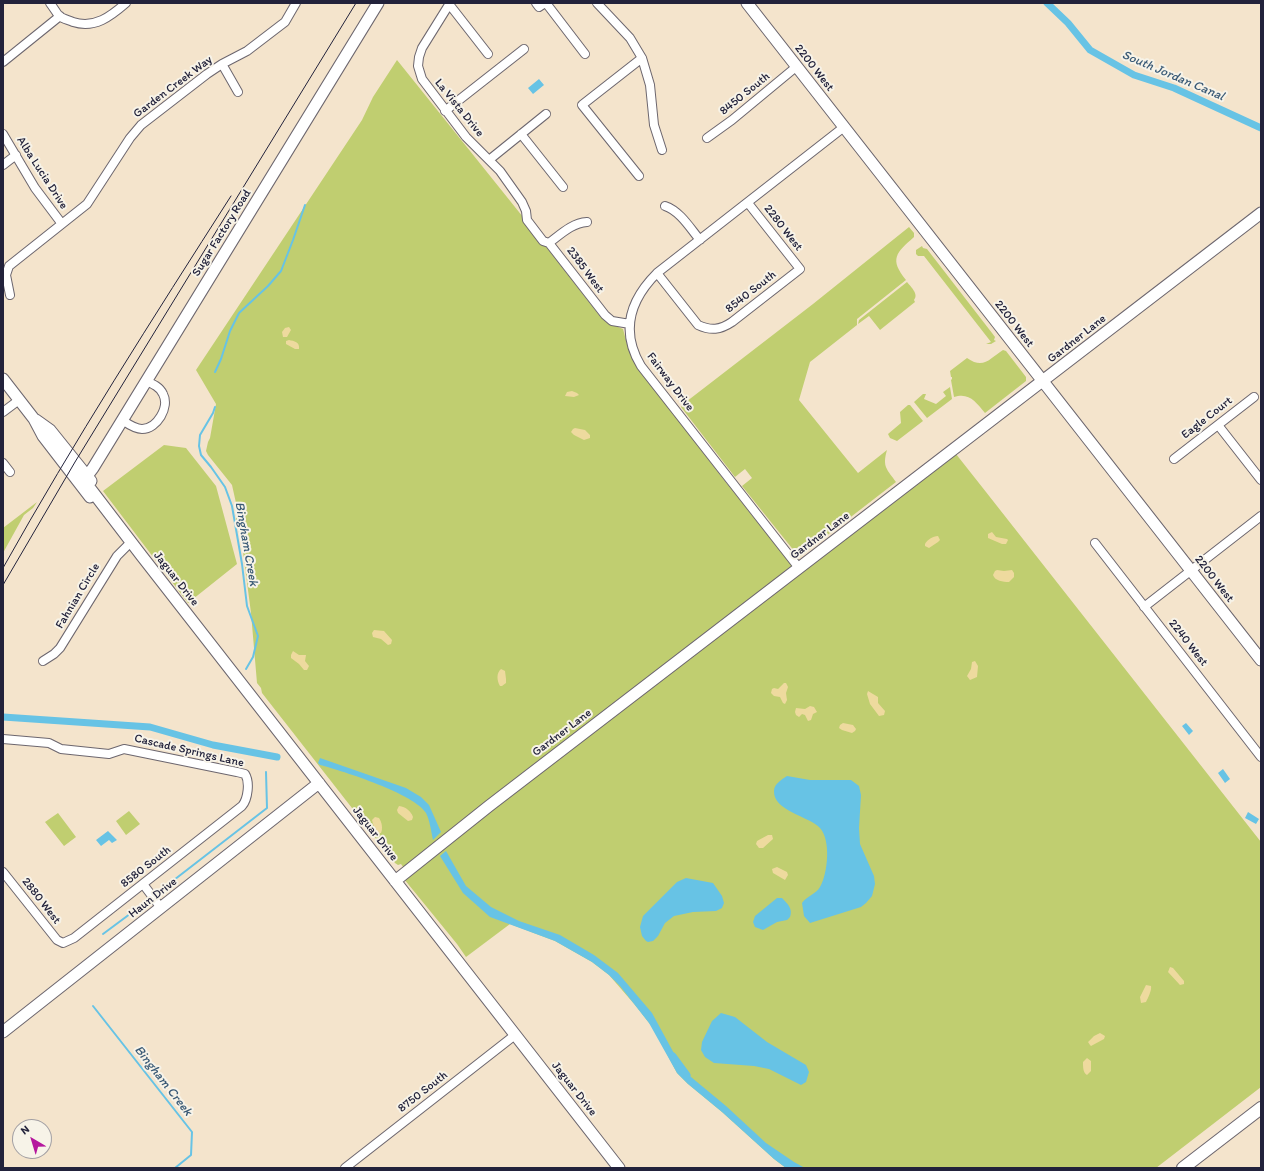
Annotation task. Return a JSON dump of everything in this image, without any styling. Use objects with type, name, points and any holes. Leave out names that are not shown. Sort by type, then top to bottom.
[{"type":"main road","points":[[1183,1168],[1261,1108]]},
{"type":"street","points":[[50,3],[60,16],[78,23],[95,23],[111,15],[126,3]]},
{"type":"street","name":"Sugar Factory Road","points":[[87,476],[378,3]]},
{"type":"street","points":[[449,3],[488,54]]},
{"type":"street","name":"La Vista Drive","points":[[449,3],[422,48],[418,66],[422,79],[473,146],[489,160],[510,185],[526,212],[527,220]]},
{"type":"street","points":[[598,3],[630,38],[642,58],[650,85],[654,125],[662,150]]},
{"type":"street","name":"2200 West","points":[[747,3],[1261,660]]},
{"type":"street","name":"Garden Creek Way","points":[[10,295],[6,275],[9,266],[80,210],[91,199],[135,131],[207,74],[222,64],[247,52],[285,22],[293,4]]},
{"type":"street","points":[[542,4],[585,54]]},
{"type":"street","points":[[3,62],[60,16]]},
{"type":"street","points":[[445,111],[524,49]]},
{"type":"street","points":[[639,176],[582,104],[642,58]]},
{"type":"street","points":[[222,64],[238,92]]},
{"type":"street","name":"8450 South","points":[[707,138],[732,120],[796,67]]},
{"type":"street","points":[[489,160],[546,114]]},
{"type":"street","name":"Fairway Drive","points":[[799,568],[641,366],[636,357],[630,336],[630,324],[632,311],[637,298],[646,284],[657,273],[844,127]]},
{"type":"street","name":"Alba Lucia Drive","points":[[3,134],[35,188],[62,224]]},
{"type":"street","points":[[521,134],[564,187]]},
{"type":"street","points":[[3,164],[16,155]]},
{"type":"street","name":"2280 West","points":[[748,202],[800,269]]},
{"type":"street","points":[[665,206],[672,208],[678,213],[700,240]]},
{"type":"street","name":"Gardner Lane","points":[[394,881],[489,806],[1261,213]]},
{"type":"street","name":"2385 West","points":[[527,220],[543,241],[549,243],[608,318],[612,321],[630,324]]},
{"type":"street","points":[[549,243],[571,226],[579,222],[587,222]]},
{"type":"street","name":"8540 South","points":[[657,273],[698,325],[706,329],[714,330],[726,326],[800,269]]},
{"type":"street","name":"Jaguar Drive","points":[[3,378],[34,419],[43,436],[101,510],[111,515]]},
{"type":"street","points":[[122,420],[136,428],[142,429],[151,427],[161,416],[165,406],[164,397],[158,388],[146,381]]},
{"type":"street","name":"Eagle Court","points":[[1174,459],[1254,397]]},
{"type":"street","points":[[3,412],[19,400]]},
{"type":"street","name":"Jaguar Drive","points":[[34,419],[50,430],[87,476],[89,487],[131,542],[619,1168]]},
{"type":"street","points":[[1218,425],[1261,480]]},
{"type":"street","points":[[3,463],[10,472]]},
{"type":"street","points":[[1144,607],[1261,516]]},
{"type":"street","name":"Fahnian Circle","points":[[43,661],[60,648],[117,556],[131,542]]},
{"type":"street","name":"2240 West","points":[[1095,543],[1261,757]]},
{"type":"street","name":"Cascade Springs Lane","points":[[3,739],[49,743],[61,749],[109,754],[124,749],[245,774],[248,778],[246,799],[242,806]]},
{"type":"street","name":"Haun Drive","points":[[3,1032],[319,784]]},
{"type":"street","name":"8580 South","points":[[63,943],[74,938],[242,806]]},
{"type":"street","name":"2880 West","points":[[3,872],[57,940],[63,943]]},
{"type":"street","points":[[143,884],[161,908]]},
{"type":"street","name":"8750 South","points":[[345,1168],[515,1034]]},
{"type":"green space","points":[[397,60],[527,222],[599,315],[606,322],[623,329],[628,348],[637,366],[792,566],[789,568],[794,574],[956,454],[1261,842],[1261,1087],[1156,1168],[786,1168],[677,1073],[653,1028],[609,975],[592,962],[555,941],[510,924],[466,957],[404,879],[409,875],[401,864],[398,865],[395,863],[262,693],[261,688],[257,683],[251,613],[240,529],[236,520],[236,503],[232,485],[206,451],[210,438],[216,404],[196,370],[362,120],[373,97]]},
{"type":"green space","points":[[909,227],[914,233],[914,237],[899,252],[896,261],[906,280],[857,319],[857,325],[810,362],[799,400],[858,473],[887,450],[885,460],[886,468],[896,482],[799,557],[742,486],[752,478],[745,469],[735,477],[681,407]]},
{"type":"green space","points":[[922,246],[923,248],[927,249],[995,337],[994,340],[996,341],[991,344],[986,344],[991,342],[924,256],[918,256],[916,254],[916,250]]},
{"type":"green space","points":[[907,282],[916,295],[914,300],[915,302],[880,330],[869,316],[858,324],[859,320]]},
{"type":"green space","points":[[1003,350],[1006,351],[1026,377],[1026,381],[985,413],[972,399],[964,396],[954,397],[950,371],[967,358],[978,363],[982,363],[986,362]]},
{"type":"green space","points":[[950,387],[952,399],[927,418],[914,402],[923,394],[926,394],[924,399],[936,404],[946,396],[943,392]]},
{"type":"green space","points":[[910,405],[923,421],[897,441],[890,438],[888,434],[901,423],[900,412]]},
{"type":"green space","points":[[164,445],[186,448],[216,486],[237,564],[188,603],[103,491]]},
{"type":"green space","points":[[37,502],[33,508],[24,515],[3,553],[3,528]]},
{"type":"green space","points":[[129,811],[140,824],[126,835],[116,821]]},
{"type":"green space","points":[[58,813],[76,837],[64,846],[45,822]]},
{"type":"sand","points":[[289,327],[291,330],[287,337],[283,337],[282,332],[285,328]]},
{"type":"sand","points":[[289,340],[298,343],[299,349],[295,349],[286,344],[286,341]]},
{"type":"sand","points":[[572,391],[579,395],[574,397],[565,396],[567,392]]},
{"type":"sand","points":[[575,428],[585,430],[590,435],[590,438],[584,440],[574,435],[571,432]]},
{"type":"sand","points":[[992,532],[996,537],[1007,539],[1006,544],[1002,544],[988,538],[988,534]]},
{"type":"sand","points":[[938,536],[940,540],[938,542],[929,548],[925,546],[929,540]]},
{"type":"sand","points":[[997,570],[1012,570],[1014,577],[1009,582],[1000,581],[993,575]]},
{"type":"sand","points":[[374,630],[384,631],[392,640],[391,644],[388,645],[381,639],[373,637],[372,633]]},
{"type":"sand","points":[[293,651],[299,655],[306,655],[305,661],[309,666],[307,670],[304,670],[291,658]]},
{"type":"sand","points":[[975,661],[978,666],[977,677],[970,680],[967,676],[971,669],[972,662]]},
{"type":"sand","points":[[501,669],[505,671],[506,683],[500,686],[498,682],[498,673]]},
{"type":"sand","points":[[786,683],[788,687],[786,693],[787,700],[785,704],[780,697],[774,696],[771,693],[772,689],[778,689]]},
{"type":"sand","points":[[868,691],[878,697],[878,703],[885,711],[884,715],[879,716],[870,704],[867,694]]},
{"type":"sand","points":[[810,706],[814,707],[817,712],[813,714],[811,720],[808,721],[805,715],[802,714],[799,717],[796,715],[796,708],[805,709]]},
{"type":"sand","points":[[843,723],[853,725],[856,729],[855,731],[852,733],[839,728]]},
{"type":"sand","points":[[399,806],[410,811],[413,817],[412,820],[408,821],[398,813],[397,810]]},
{"type":"sand","points":[[375,817],[379,818],[381,821],[381,833],[377,833],[374,827],[372,820]]},
{"type":"sand","points":[[768,835],[772,835],[773,839],[763,848],[759,848],[756,844],[757,841]]},
{"type":"sand","points":[[777,867],[787,872],[788,875],[785,880],[773,873],[772,869]]},
{"type":"sand","points":[[1170,967],[1173,968],[1184,981],[1184,984],[1180,985],[1168,972]]},
{"type":"sand","points":[[1146,985],[1151,986],[1150,992],[1146,1002],[1141,1003],[1140,997]]},
{"type":"sand","points":[[1100,1033],[1105,1036],[1104,1039],[1091,1046],[1088,1042]]},
{"type":"sand","points":[[1087,1058],[1091,1061],[1091,1071],[1087,1075],[1083,1068],[1083,1062]]},
{"type":"water","points":[[539,79],[544,85],[533,94],[528,88]]},
{"type":"water","points":[[1186,723],[1193,731],[1189,735],[1182,726]]},
{"type":"water","points":[[320,758],[406,788],[421,797],[429,805],[441,832],[433,840],[426,813],[408,798],[378,784],[320,765],[318,763]]},
{"type":"water","points":[[1223,769],[1230,779],[1225,783],[1218,773]]},
{"type":"water","points":[[787,776],[810,780],[851,780],[859,786],[861,795],[859,828],[860,844],[874,876],[875,884],[872,896],[861,907],[810,923],[804,916],[802,903],[820,887],[823,881],[827,848],[826,840],[820,828],[779,804],[775,798],[775,786]]},
{"type":"water","points":[[1248,812],[1259,819],[1256,824],[1245,818]]},
{"type":"water","points":[[108,831],[117,840],[112,843],[109,840],[101,846],[96,840]]},
{"type":"water","points":[[446,851],[466,886],[491,907],[519,921],[560,935],[594,955],[618,973],[652,1013],[682,1068],[766,1143],[805,1168],[786,1168],[688,1084],[677,1073],[649,1023],[620,986],[609,975],[592,962],[555,941],[490,917],[463,893],[440,856]]},
{"type":"water","points":[[686,878],[713,883],[722,896],[724,903],[722,908],[716,911],[693,912],[674,916],[665,923],[658,936],[653,941],[646,941],[642,936],[640,927],[643,916],[677,882]]},
{"type":"water","points":[[777,898],[782,898],[788,905],[791,912],[790,917],[787,920],[777,922],[763,930],[755,927],[753,922],[755,916]]},
{"type":"water","points":[[721,1013],[735,1017],[767,1042],[806,1065],[809,1072],[806,1082],[801,1085],[769,1069],[754,1066],[714,1063],[705,1057],[701,1050],[702,1042],[712,1021]]},
{"type":"waterway","name":"South Jordan Canal","points":[[1047,3],[1068,23],[1090,50],[1134,75],[1174,88],[1261,128]]},
{"type":"waterway","name":"Bingham Creek","points":[[215,372],[230,331],[239,313],[268,286],[281,271],[305,205]]},
{"type":"waterway","name":"Bingham Creek","points":[[215,407],[200,435],[199,446],[201,455],[225,487],[232,506],[242,564],[247,606],[258,636],[253,657],[246,669]]},
{"type":"waterway","points":[[3,717],[150,727],[213,745],[277,757]]},
{"type":"waterway","name":"Bingham Creek","points":[[161,890],[267,808],[266,772]]},
{"type":"waterway","name":"Bingham Creek","points":[[103,934],[142,905]]},
{"type":"waterway","name":"Bingham Creek","points":[[93,1006],[192,1132],[191,1155],[175,1168]]},
{"type":"waterway","points":[[673,1056],[687,1075]]},
{"type":"tram line","points":[[3,585],[75,462],[356,3]]},
{"type":"tram line","points":[[3,568],[86,427],[231,196]]}]
